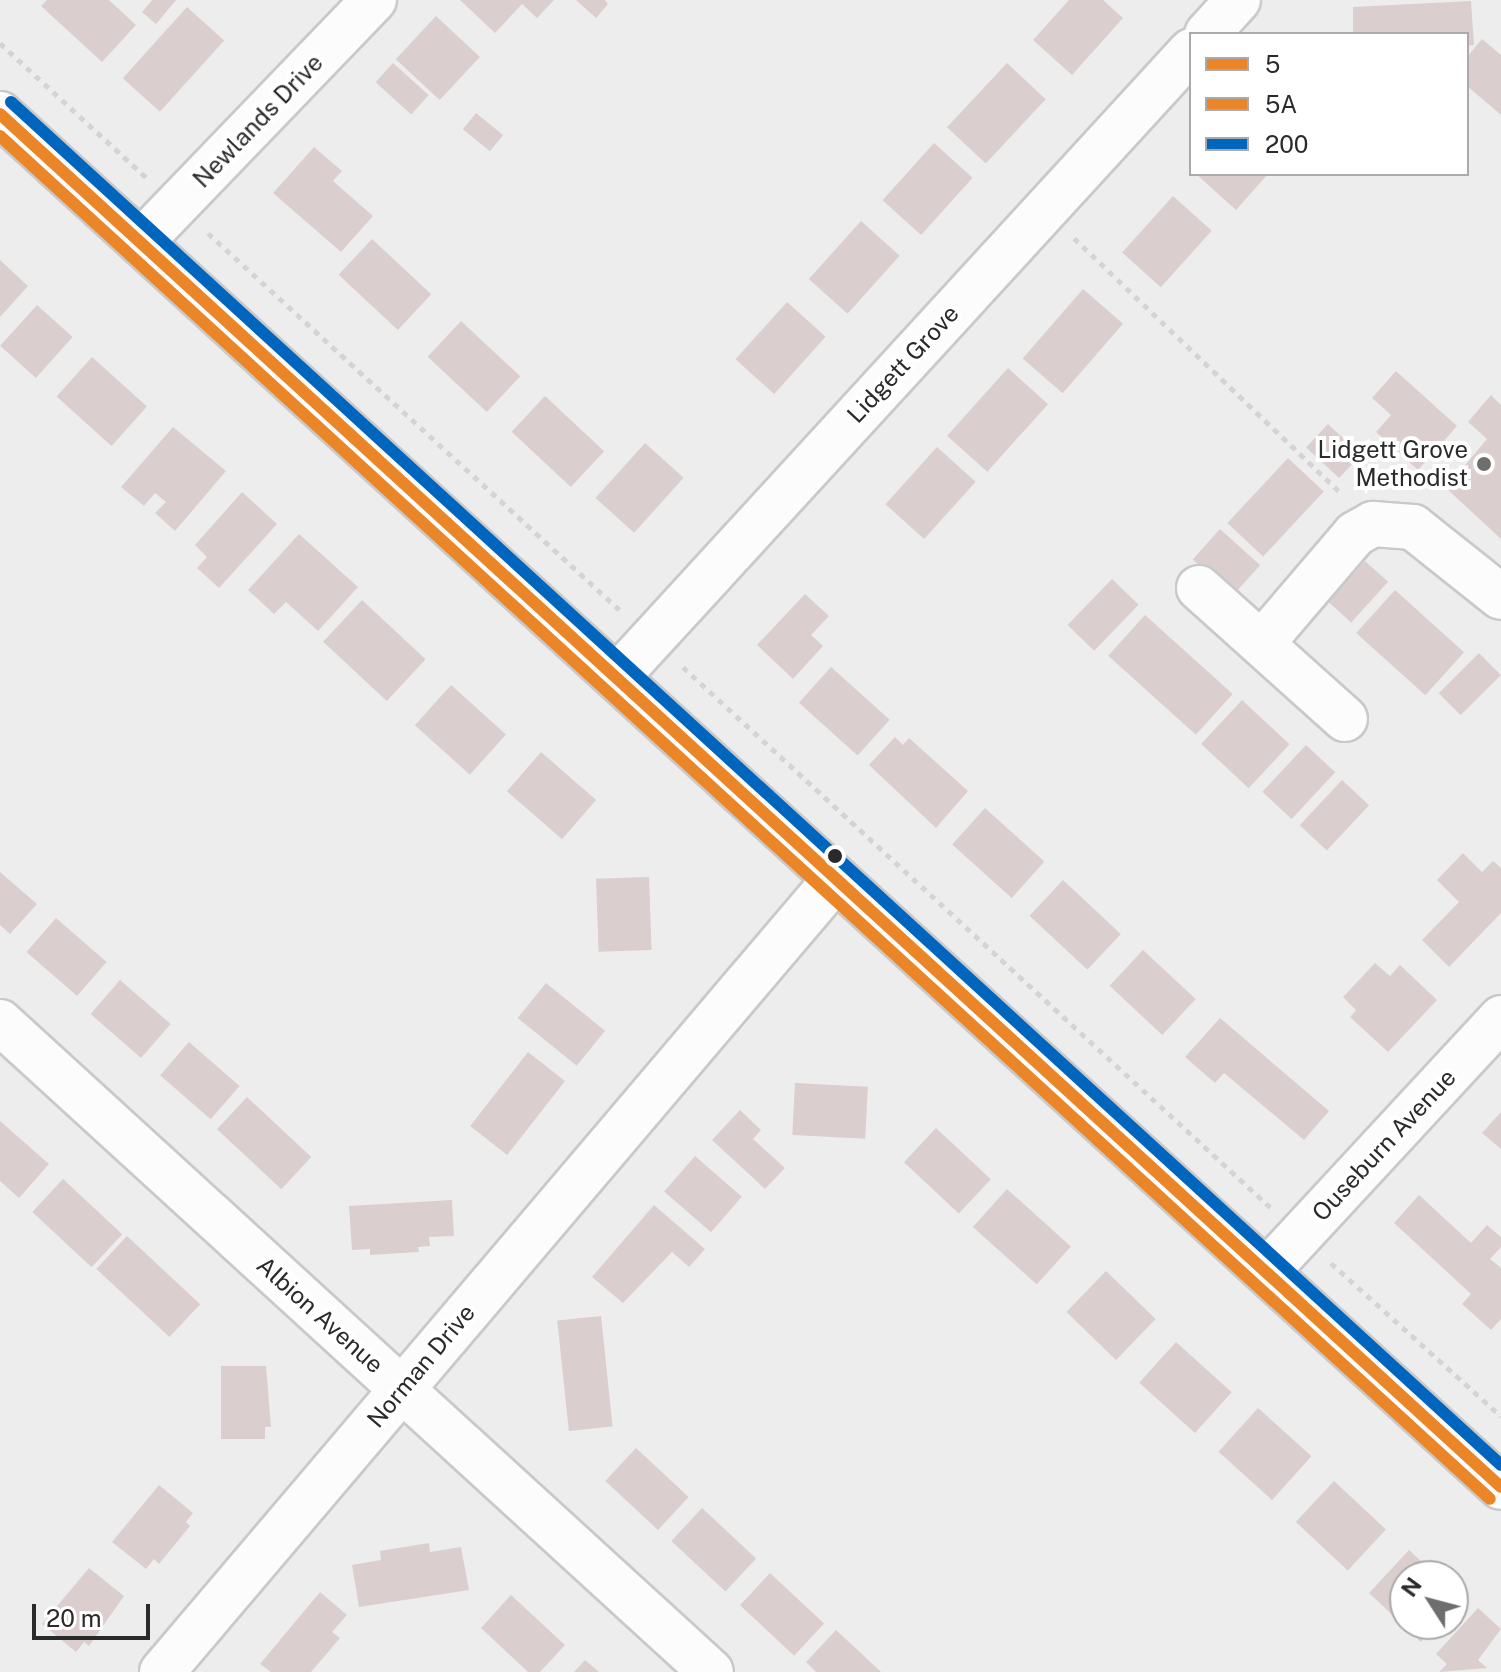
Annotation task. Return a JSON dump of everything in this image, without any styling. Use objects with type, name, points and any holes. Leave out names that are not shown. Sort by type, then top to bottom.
[{"type":"street","name":"Newlands Drive","points":[[141,242],[374,0]]},
{"type":"street","points":[[1209,32],[1238,0]]},
{"type":"street","name":"Lidgett Grove","points":[[617,677],[1189,53]]},
{"type":"street","points":[[0,114],[1501,1487]]},
{"type":"street","points":[[1262,643],[1355,534],[1373,524],[1413,527],[1501,597]]},
{"type":"street","points":[[1199,588],[1345,719]]},
{"type":"street","name":"Norman Drive","points":[[162,1672],[836,878]]},
{"type":"street","name":"Ouseburn Avenue","points":[[1267,1271],[1501,1018]]},
{"type":"street","name":"Albion Avenue","points":[[0,1022],[711,1672]]},
{"type":"path","points":[[0,43],[1501,1416]]},
{"type":"path","points":[[1045,210],[1373,524]]},
{"type":"building","points":[[47,0],[109,0],[136,25],[102,62],[41,6]]},
{"type":"building","points":[[152,0],[176,0],[156,24],[142,12]]},
{"type":"building","points":[[460,0],[554,0],[537,18],[522,4],[495,33]]},
{"type":"building","points":[[576,0],[605,0],[608,4],[596,18]]},
{"type":"building","points":[[1069,0],[1103,0],[1123,18],[1072,75],[1033,40]]},
{"type":"building","points":[[1471,1],[1474,45],[1469,46],[1469,32],[1353,32],[1353,7]]},
{"type":"building","points":[[187,7],[224,40],[160,112],[123,78]]},
{"type":"building","points":[[436,16],[480,57],[440,100],[396,59]]},
{"type":"building","points":[[1482,39],[1501,55],[1501,115],[1469,88],[1469,55]]},
{"type":"building","points":[[393,63],[429,95],[411,114],[376,82]]},
{"type":"building","points":[[1007,63],[1046,99],[986,164],[947,127]]},
{"type":"building","points":[[476,113],[503,135],[490,151],[463,129]]},
{"type":"building","points":[[934,143],[973,178],[921,235],[882,200]]},
{"type":"building","points":[[314,147],[342,171],[333,181],[373,216],[341,252],[273,193]]},
{"type":"building","points":[[1198,176],[1266,176],[1236,210]]},
{"type":"building","points":[[1173,196],[1212,231],[1161,287],[1122,252]]},
{"type":"building","points":[[861,221],[900,256],[847,314],[809,279]]},
{"type":"building","points":[[372,239],[431,294],[398,330],[339,275]]},
{"type":"building","points":[[0,260],[28,286],[0,317]]},
{"type":"building","points":[[1083,289],[1123,324],[1063,393],[1023,358]]},
{"type":"building","points":[[787,302],[826,337],[774,394],[735,359]]},
{"type":"building","points":[[37,305],[73,337],[36,378],[0,346]]},
{"type":"building","points":[[461,321],[520,376],[487,412],[428,357]]},
{"type":"building","points":[[92,357],[147,407],[112,446],[57,396]]},
{"type":"building","points":[[1008,368],[1048,404],[987,472],[947,436]]},
{"type":"building","points":[[1396,371],[1457,426],[1418,470],[1376,432],[1391,415],[1372,398]]},
{"type":"building","name":"Lidgett Grove Methodist","points":[[1491,395],[1501,405],[1501,539],[1446,488],[1487,439],[1468,422]]},
{"type":"building","points":[[545,396],[604,451],[571,487],[512,432]]},
{"type":"building","points":[[1328,424],[1361,455],[1339,478],[1306,447]]},
{"type":"building","points":[[173,427],[226,471],[175,531],[155,513],[166,502],[155,493],[144,506],[121,487]]},
{"type":"building","points":[[645,443],[684,478],[634,533],[595,498]]},
{"type":"building","points":[[937,447],[976,482],[924,539],[885,504]]},
{"type":"building","points":[[1288,458],[1324,491],[1263,557],[1227,523]]},
{"type":"building","points":[[242,492],[277,524],[219,588],[197,568],[207,557],[195,545]]},
{"type":"building","points":[[1220,529],[1260,565],[1233,596],[1193,559]]},
{"type":"building","points":[[299,534],[358,587],[318,631],[286,602],[274,614],[248,590]]},
{"type":"building","points":[[1365,561],[1388,582],[1351,623],[1328,602]]},
{"type":"building","points":[[1112,579],[1139,605],[1094,651],[1068,625]]},
{"type":"building","points":[[1395,590],[1464,652],[1425,695],[1356,633]]},
{"type":"building","points":[[805,594],[829,616],[811,635],[823,646],[793,679],[757,645]]},
{"type":"building","points":[[362,600],[426,659],[387,701],[323,642]]},
{"type":"building","points":[[1145,615],[1233,694],[1196,735],[1108,656]]},
{"type":"building","points":[[1479,653],[1501,675],[1461,715],[1439,693]]},
{"type":"building","points":[[831,667],[890,720],[858,756],[799,703]]},
{"type":"building","points":[[451,685],[506,735],[470,775],[415,725]]},
{"type":"building","points":[[1242,700],[1290,744],[1249,788],[1201,744]]},
{"type":"building","points":[[895,737],[903,745],[909,738],[968,791],[936,828],[869,765]]},
{"type":"building","points":[[1306,745],[1335,772],[1292,819],[1262,792]]},
{"type":"building","points":[[541,752],[596,800],[562,839],[507,791]]},
{"type":"building","points":[[1342,780],[1369,805],[1327,851],[1300,825]]},
{"type":"building","points":[[985,808],[1044,862],[1012,898],[952,844]]},
{"type":"building","points":[[1463,853],[1482,872],[1493,861],[1501,868],[1501,913],[1449,967],[1422,940],[1459,902],[1437,880]]},
{"type":"building","points":[[0,872],[37,904],[10,934],[0,925]]},
{"type":"building","points":[[649,877],[652,950],[599,952],[596,879]]},
{"type":"building","points":[[1063,880],[1121,934],[1087,970],[1030,916]]},
{"type":"building","points":[[56,918],[107,962],[77,996],[26,952]]},
{"type":"building","points":[[1143,950],[1196,999],[1162,1035],[1110,986]]},
{"type":"building","points":[[1375,963],[1390,976],[1400,965],[1437,1000],[1388,1052],[1350,1017],[1356,1010],[1343,997]]},
{"type":"building","points":[[120,980],[171,1024],[141,1058],[90,1014]]},
{"type":"building","points":[[546,983],[605,1031],[577,1066],[518,1018]]},
{"type":"building","points":[[1220,1018],[1329,1111],[1304,1140],[1224,1073],[1215,1083],[1185,1057]]},
{"type":"building","points":[[189,1042],[240,1086],[211,1119],[160,1075]]},
{"type":"building","points":[[528,1052],[565,1081],[507,1155],[470,1126]]},
{"type":"building","points":[[795,1083],[868,1087],[865,1139],[792,1135]]},
{"type":"building","points":[[247,1097],[311,1157],[281,1189],[217,1129]]},
{"type":"building","points":[[740,1110],[761,1130],[753,1139],[785,1168],[765,1189],[712,1140]]},
{"type":"building","points":[[1501,1112],[1501,1149],[1482,1133]]},
{"type":"building","points":[[0,1121],[49,1164],[19,1198],[0,1181]]},
{"type":"building","points":[[936,1128],[991,1179],[959,1214],[904,1162]]},
{"type":"building","points":[[695,1156],[742,1197],[711,1232],[664,1191]]},
{"type":"building","points":[[63,1179],[122,1234],[92,1267],[32,1212]]},
{"type":"building","points":[[1007,1189],[1071,1247],[1037,1284],[973,1227]]},
{"type":"building","points":[[1419,1195],[1471,1243],[1487,1225],[1501,1237],[1501,1247],[1490,1259],[1501,1268],[1501,1319],[1491,1330],[1462,1304],[1471,1294],[1394,1223]]},
{"type":"building","points":[[452,1200],[454,1236],[429,1237],[430,1246],[418,1247],[419,1252],[370,1255],[370,1249],[352,1250],[349,1206]]},
{"type":"building","points":[[654,1205],[705,1249],[689,1267],[672,1252],[623,1303],[592,1277]]},
{"type":"building","points":[[127,1236],[200,1304],[169,1337],[96,1269]]},
{"type":"building","points":[[1106,1271],[1156,1319],[1116,1360],[1066,1312]]},
{"type":"building","points":[[601,1316],[613,1426],[569,1431],[557,1321]]},
{"type":"building","points":[[1176,1342],[1232,1392],[1195,1433],[1139,1383]]},
{"type":"building","points":[[221,1366],[266,1366],[271,1427],[265,1427],[265,1439],[221,1439]]},
{"type":"building","points":[[1258,1408],[1312,1456],[1272,1500],[1219,1452]]},
{"type":"building","points":[[636,1448],[689,1497],[658,1530],[605,1481]]},
{"type":"building","points":[[1334,1481],[1386,1529],[1348,1570],[1296,1522]]},
{"type":"building","points":[[159,1485],[193,1513],[186,1522],[190,1526],[159,1564],[154,1559],[146,1569],[112,1542]]},
{"type":"building","points":[[702,1508],[756,1558],[725,1591],[671,1541]]},
{"type":"building","points":[[429,1543],[430,1552],[461,1547],[469,1590],[359,1607],[352,1565],[381,1560],[380,1551]]},
{"type":"building","points":[[1409,1550],[1420,1560],[1400,1560]]},
{"type":"building","points":[[89,1568],[124,1596],[89,1646],[84,1642],[76,1652],[42,1624]]},
{"type":"building","points":[[1389,1572],[1389,1612],[1369,1593]]},
{"type":"building","points":[[770,1573],[824,1623],[794,1656],[740,1605]]},
{"type":"building","points":[[320,1592],[347,1615],[332,1632],[340,1638],[311,1672],[271,1672],[260,1664]]},
{"type":"building","points":[[511,1595],[565,1645],[540,1672],[528,1672],[481,1628]]},
{"type":"building","points":[[1478,1608],[1501,1629],[1478,1660],[1487,1668],[1439,1672],[1447,1664],[1436,1654],[1449,1640],[1469,1640],[1469,1618]]},
{"type":"building","points":[[836,1630],[881,1672],[816,1672],[806,1662]]},
{"type":"building","points":[[585,1660],[599,1672],[574,1672]]},
{"type":"transit line","name":"200","points":[[11,102],[1501,1465]]},
{"type":"transit line","name":"5","points":[[0,114],[1501,1487]]},
{"type":"transit line","name":"5A","points":[[0,136],[1490,1499]]},
{"type":"place","name":"Lidgett Grove Methodist","points":[[1484,464]]}]
